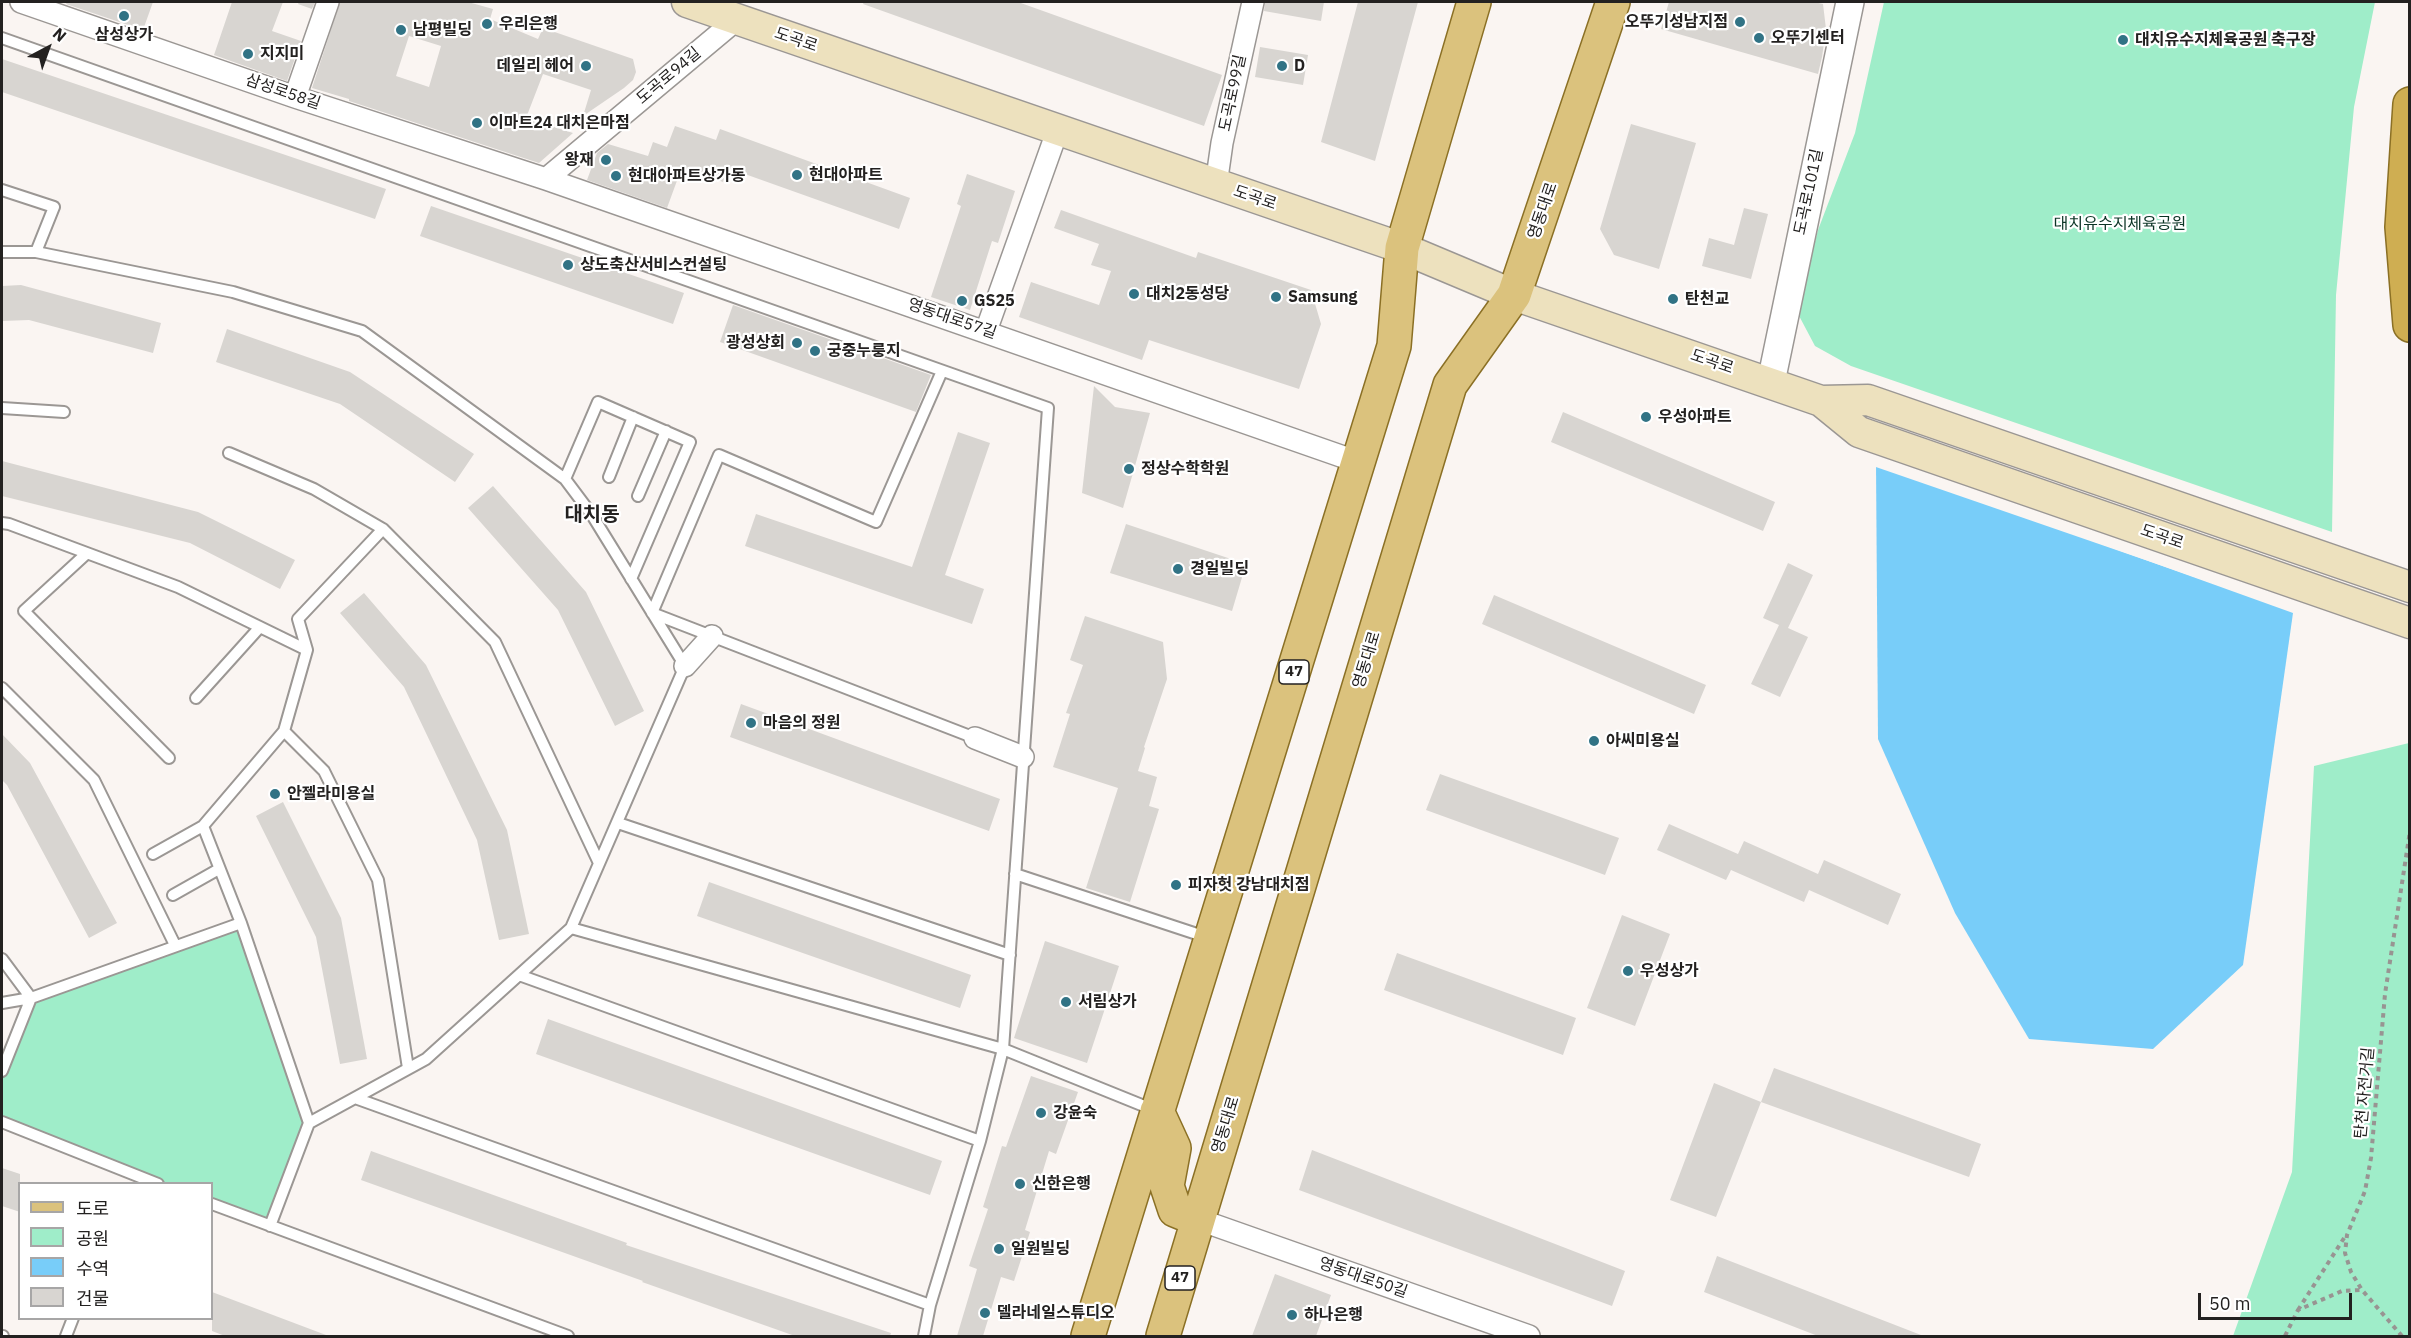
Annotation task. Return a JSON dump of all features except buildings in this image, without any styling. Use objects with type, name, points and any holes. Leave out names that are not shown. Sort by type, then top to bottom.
[{"type":"highway","points":[[2409,104],[2402,227],[2409,325]]},
{"type":"main road","name":"도곡로","points":[[693,2],[736,20],[1402,248],[1514,295],[1821,401],[1859,432],[2409,623]]},
{"type":"main road","name":"47","points":[[1088,1336],[1394,346],[1402,248],[1474,2]]},
{"type":"main road","name":"영동대로","points":[[1162,1336],[1450,385],[1514,295],[1613,2]]},
{"type":"main road","name":"도곡로","points":[[1821,401],[1868,400],[2409,587]]},
{"type":"main road","points":[[1157,1111],[1174,1148],[1167,1186],[1175,1210],[1197,1219]]},
{"type":"street","name":"삼성로58길","points":[[24,2],[295,97],[546,178]]},
{"type":"street","points":[[295,97],[328,2]]},
{"type":"street","name":"도곡로99길","points":[[1216,185],[1222,143],[1253,2]]},
{"type":"street","name":"도곡로101길","points":[[1771,382],[1850,2]]},
{"type":"street","name":"도곡로94길","points":[[546,178],[736,20]]},
{"type":"street","points":[[986,331],[1058,129]]},
{"type":"street","name":"영동대로57길","points":[[546,178],[1358,462]]},
{"type":"street","points":[[685,666],[712,636]]},
{"type":"street","points":[[975,738],[1023,757]]},
{"type":"street","name":"영동대로50길","points":[[1197,1219],[1529,1336]]},
{"type":"lane","points":[[2,38],[1048,408],[1003,1049],[980,1141],[930,1305],[924,1336]]},
{"type":"lane","points":[[2,190],[54,207],[36,252]]},
{"type":"lane","points":[[2,252],[36,252],[233,292],[363,331],[565,479],[592,515],[685,666],[571,928],[426,1059],[309,1123]]},
{"type":"lane","points":[[652,613],[720,455],[876,522],[942,370]]},
{"type":"lane","points":[[565,479],[598,402],[690,442],[632,579]]},
{"type":"lane","points":[[2,408],[64,412]]},
{"type":"lane","points":[[609,477],[633,417]]},
{"type":"lane","points":[[638,496],[666,431]]},
{"type":"lane","points":[[229,453],[314,489],[383,528],[495,642],[599,863]]},
{"type":"lane","points":[[2,523],[178,587],[307,650]]},
{"type":"lane","points":[[153,854],[203,826],[284,731],[307,650],[298,619],[383,528]]},
{"type":"lane","points":[[86,554],[24,611],[170,758]]},
{"type":"lane","points":[[652,613],[975,738]]},
{"type":"lane","points":[[196,698],[260,627]]},
{"type":"lane","points":[[2,688],[94,780],[175,945]]},
{"type":"lane","points":[[284,731],[324,771],[378,880],[408,1068]]},
{"type":"lane","points":[[618,823],[1010,955]]},
{"type":"lane","points":[[203,826],[241,923],[309,1123],[270,1226]]},
{"type":"lane","points":[[173,895],[219,869]]},
{"type":"lane","points":[[1015,874],[1211,939]]},
{"type":"lane","points":[[2,1003],[30,999],[241,923]]},
{"type":"lane","points":[[571,928],[1003,1049],[1157,1111]]},
{"type":"lane","points":[[2,959],[30,999]]},
{"type":"lane","points":[[519,975],[980,1141]]},
{"type":"lane","points":[[2,1071],[30,999]]},
{"type":"lane","points":[[355,1098],[930,1305]]},
{"type":"lane","points":[[2,1122],[129,1178],[148,1182]]},
{"type":"lane","points":[[213,1204],[568,1336]]},
{"type":"lane","points":[[66,1336],[72,1320]]},
{"type":"path","name":"탄천 자전거길","points":[[2402,1336],[2362,1290],[2351,1272],[2345,1253],[2347,1235],[2365,1191],[2371,1158],[2385,994],[2409,831]]},
{"type":"path","points":[[2285,1336],[2298,1311],[2347,1235]]},
{"type":"path","points":[[2298,1311],[2342,1291],[2362,1290]]},
{"type":"green space","name":"대치유수지체육공원","points":[[1884,2],[2375,2],[2354,107],[2336,295],[2332,532],[1851,366],[1815,346],[1797,312],[1818,230],[1855,133]]},
{"type":"green space","points":[[2409,743],[2409,1336],[2233,1336],[2292,1172],[2314,766]]},
{"type":"green space","points":[[241,923],[309,1123],[270,1226],[213,1204],[213,1182],[155,1182],[2,1122],[2,1071],[31,998]]},
{"type":"water","points":[[1876,463],[2293,613],[2243,965],[2153,1049],[2029,1039],[1955,913],[1878,739]]},
{"type":"pier","points":[[1875,460],[2294,610],[2296,612],[1873,466]]},
{"type":"place","name":"삼성상가","points":[[124,16]]},
{"type":"place","name":"오뚜기성남지점","points":[[1740,22]]},
{"type":"place","name":"우리은행","points":[[487,24]]},
{"type":"place","name":"남평빌딩","points":[[401,30]]},
{"type":"place","name":"오뚜기센터","points":[[1759,38]]},
{"type":"place","name":"대치유수지체육공원 축구장","points":[[2123,40]]},
{"type":"place","name":"지지미","points":[[248,54]]},
{"type":"place","name":"데일리 헤어","points":[[586,66]]},
{"type":"place","name":"D","points":[[1282,66]]},
{"type":"place","name":"이마트24 대치은마점","points":[[477,123]]},
{"type":"place","name":"왕재","points":[[606,160]]},
{"type":"place","name":"현대아파트","points":[[797,175]]},
{"type":"place","name":"현대아파트상가동","points":[[616,176]]},
{"type":"place","name":"상도축산서비스컨설팅","points":[[568,265]]},
{"type":"place","name":"대치2동성당","points":[[1134,294]]},
{"type":"place","name":"Samsung","points":[[1276,297]]},
{"type":"place","name":"탄천교","points":[[1673,299]]},
{"type":"place","name":"GS25","points":[[962,301]]},
{"type":"place","name":"광성상회","points":[[797,343]]},
{"type":"place","name":"궁중누룽지","points":[[815,351]]},
{"type":"place","name":"우성아파트","points":[[1646,417]]},
{"type":"place","name":"정상수학학원","points":[[1129,469]]},
{"type":"place","name":"경일빌딩","points":[[1178,569]]},
{"type":"place","name":"마음의 정원","points":[[751,723]]},
{"type":"place","name":"아씨미용실","points":[[1594,741]]},
{"type":"place","name":"안젤라미용실","points":[[275,794]]},
{"type":"place","name":"피자헛 강남대치점","points":[[1176,885]]},
{"type":"place","name":"우성상가","points":[[1628,971]]},
{"type":"place","name":"서림상가","points":[[1066,1002]]},
{"type":"place","name":"강윤숙","points":[[1041,1113]]},
{"type":"place","name":"신한은행","points":[[1020,1184]]},
{"type":"place","name":"일원빌딩","points":[[999,1249]]},
{"type":"place","name":"델라네일스튜디오","points":[[985,1313]]},
{"type":"place","name":"하나은행","points":[[1292,1315]]},
{"type":"district","name":"대치동","points":[[592,515]]}]
